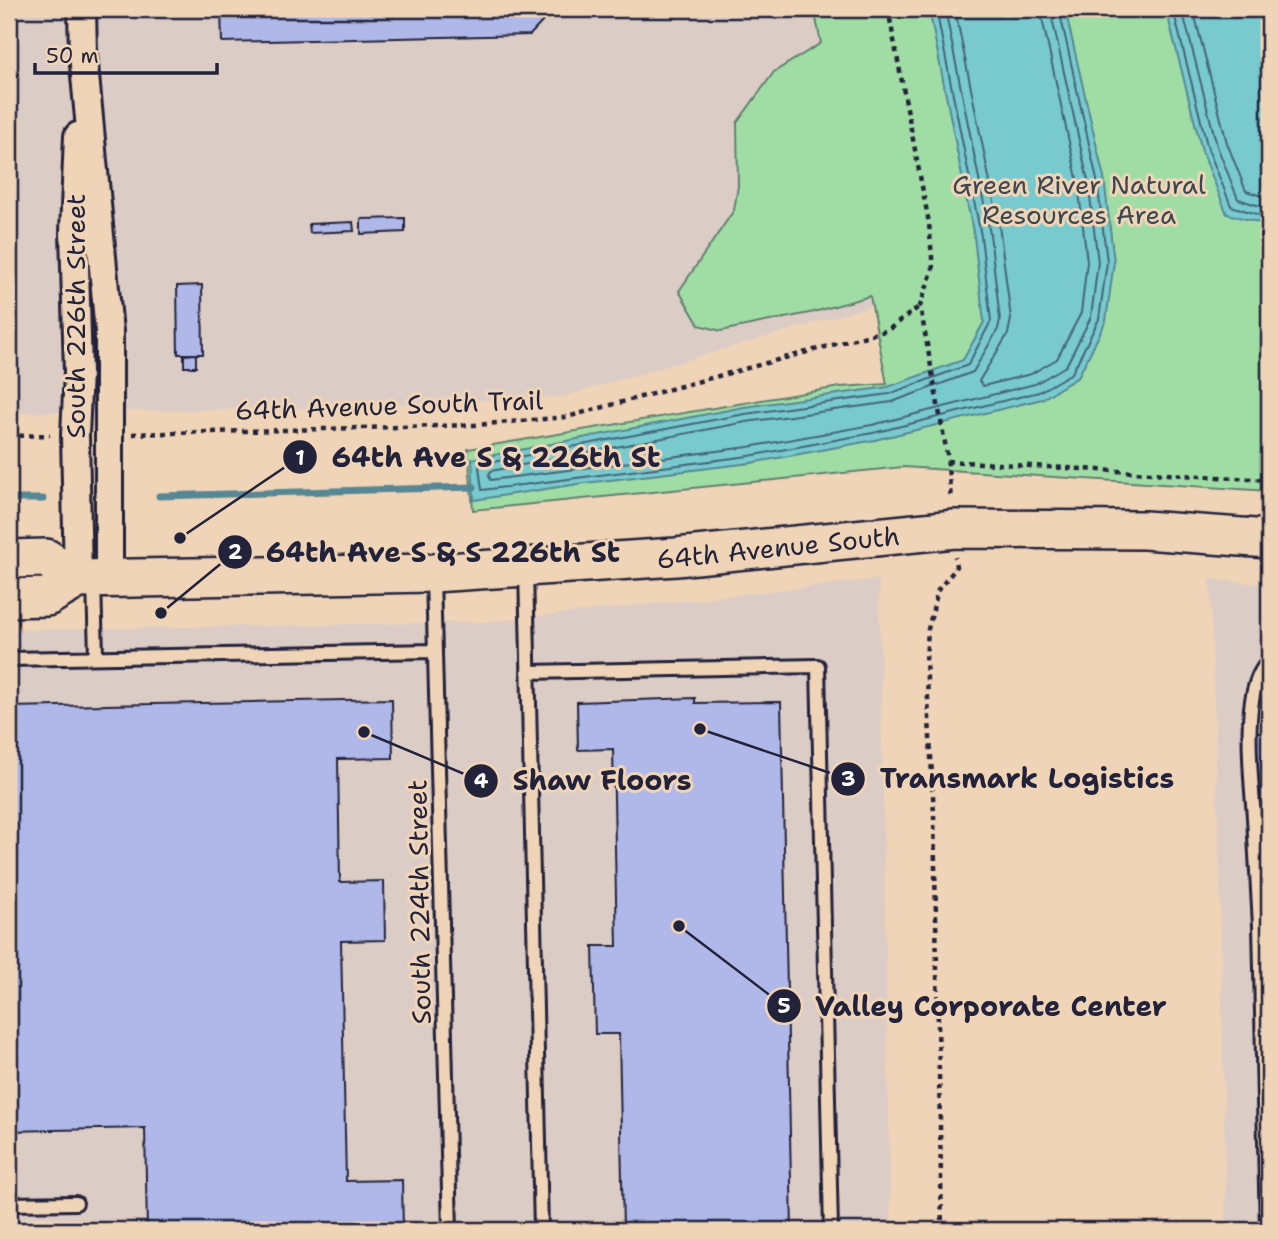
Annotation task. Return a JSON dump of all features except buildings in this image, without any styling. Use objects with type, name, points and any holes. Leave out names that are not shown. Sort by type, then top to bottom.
[{"type":"street","name":"South 226th Street","points":[[82,9],[83,54],[109,332],[108,434],[94,578]]},
{"type":"street","name":"South 226th Street","points":[[83,54],[74,232],[78,372],[75,435],[94,578]]},
{"type":"street","name":"64th Avenue South","points":[[9,598],[47,597],[94,578],[433,573],[676,557],[955,529],[1144,530],[1269,539]]},
{"type":"street","points":[[9,559],[46,558],[94,578]]},
{"type":"lane","points":[[526,567],[541,1230]]},
{"type":"lane","name":"South 224th Street","points":[[433,573],[450,1230]]},
{"type":"lane","points":[[94,578],[96,656]]},
{"type":"lane","points":[[9,659],[435,651]]},
{"type":"lane","points":[[1267,1230],[1265,925],[1249,746],[1256,684],[1269,662]]},
{"type":"lane","points":[[528,672],[818,666],[831,1230]]},
{"type":"lane","points":[[9,1204],[76,1203]]},
{"type":"path","points":[[888,9],[929,223],[933,270],[920,306],[947,454],[955,529],[956,568],[938,590],[928,629],[926,660],[934,816],[942,1230]]},
{"type":"path","name":"64th Avenue South Trail","points":[[108,434],[475,425],[567,417],[888,330],[920,306]]},
{"type":"path","points":[[9,436],[75,435]]},
{"type":"path","points":[[947,461],[1269,480]]},
{"type":"shaded area","points":[[9,9],[814,9],[872,306],[562,397],[319,408],[9,413]]},
{"type":"shaded area","points":[[879,579],[891,1230],[9,1230],[9,630],[486,622]]},
{"type":"shaded area","points":[[1210,579],[1269,585],[1269,1230],[1226,1230],[1220,882]]},
{"type":"green space","name":"Green River Natural Resources Area","points":[[814,9],[1269,9],[1269,491],[903,467],[473,510],[468,449],[840,387],[887,384],[870,296],[814,312],[721,331],[699,325],[679,291],[734,210],[738,186],[737,123],[774,72],[821,43]]},
{"type":"water","points":[[929,9],[1065,9],[1104,178],[1114,262],[1106,321],[1078,377],[1042,399],[875,440],[751,463],[585,483],[474,500],[472,459],[744,407],[888,387],[963,360],[984,322],[974,237]]},
{"type":"water","points":[[1166,9],[1269,9],[1269,225],[1227,214],[1202,151]]},
{"type":"waterway","points":[[159,496],[474,487]]},
{"type":"waterway","points":[[9,499],[43,499]]},
{"type":"place","name":"64th Ave S & 226th St","points":[[180,538]]},
{"type":"place","name":"64th Ave S & S 226th St","points":[[161,613]]},
{"type":"place","name":"Transmark Logistics","points":[[700,729]]},
{"type":"place","name":"Shaw Floors","points":[[364,732]]},
{"type":"place","name":"Valley Corporate Center","points":[[679,926]]}]
